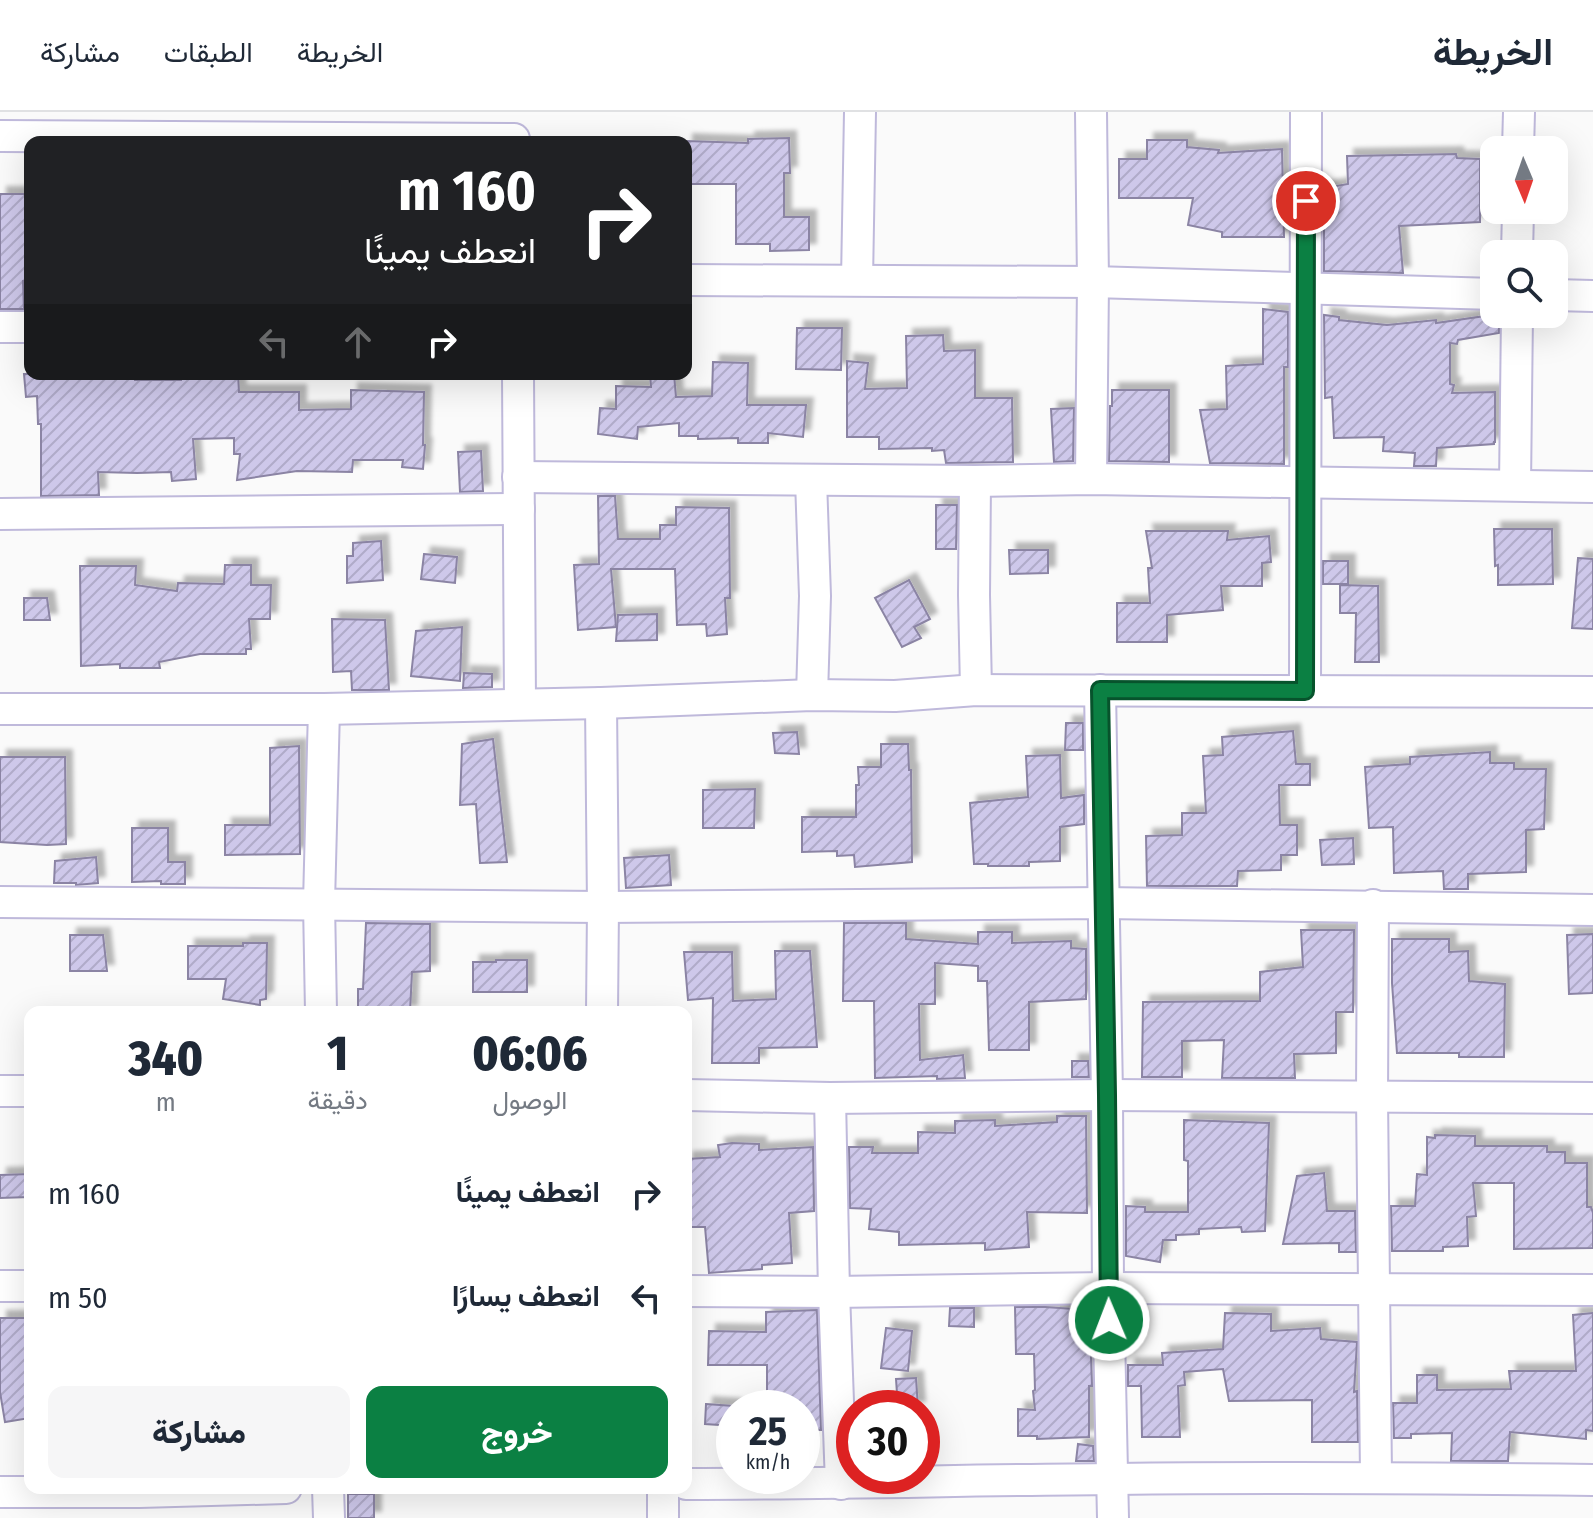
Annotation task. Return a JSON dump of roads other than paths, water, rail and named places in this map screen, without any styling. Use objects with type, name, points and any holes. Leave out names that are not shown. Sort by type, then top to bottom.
[{"type":"street","points":[[857,280],[860,112]]},
{"type":"street","points":[[1091,112],[1091,479]]},
{"type":"street","points":[[1305,691],[1306,112]]},
{"type":"street","points":[[1518,136],[1519,112]]},
{"type":"street","points":[[0,136],[81,130],[514,131]]},
{"type":"street","points":[[692,280],[1093,282],[1480,294]]},
{"type":"street","points":[[1568,295],[1593,296]]},
{"type":"street","points":[[0,327],[24,327]]},
{"type":"street","points":[[1515,485],[1517,328]]},
{"type":"street","points":[[518,380],[520,704]]},
{"type":"street","points":[[518,477],[975,481],[1091,479],[1593,487]]},
{"type":"street","points":[[811,480],[815,596],[812,695]]},
{"type":"street","points":[[975,481],[976,690]]},
{"type":"street","points":[[0,514],[519,509]]},
{"type":"street","points":[[0,709],[324,709],[812,695],[895,696],[976,690],[1593,692]]},
{"type":"street","points":[[1100,690],[1113,1518]]},
{"type":"street","points":[[601,703],[602,1006]]},
{"type":"street","points":[[321,1006],[319,903],[324,709]]},
{"type":"street","points":[[0,902],[603,907],[1104,903],[1593,910]]},
{"type":"street","points":[[1373,905],[1376,1477]]},
{"type":"street","points":[[0,1091],[24,1091]]},
{"type":"street","points":[[692,1095],[830,1098],[1107,1095],[1593,1098]]},
{"type":"street","points":[[830,1098],[838,1390]]},
{"type":"street","points":[[0,1286],[24,1286]]},
{"type":"street","points":[[692,1291],[1108,1288],[1593,1290]]},
{"type":"street","points":[[940,1482],[1376,1477],[1593,1480]]},
{"type":"street","points":[[692,1484],[836,1484]]},
{"type":"street","points":[[0,1492],[139,1505],[234,1494]]},
{"type":"street","points":[[328,1494],[329,1518]]},
{"type":"street","points":[[663,1494],[663,1518]]}]
